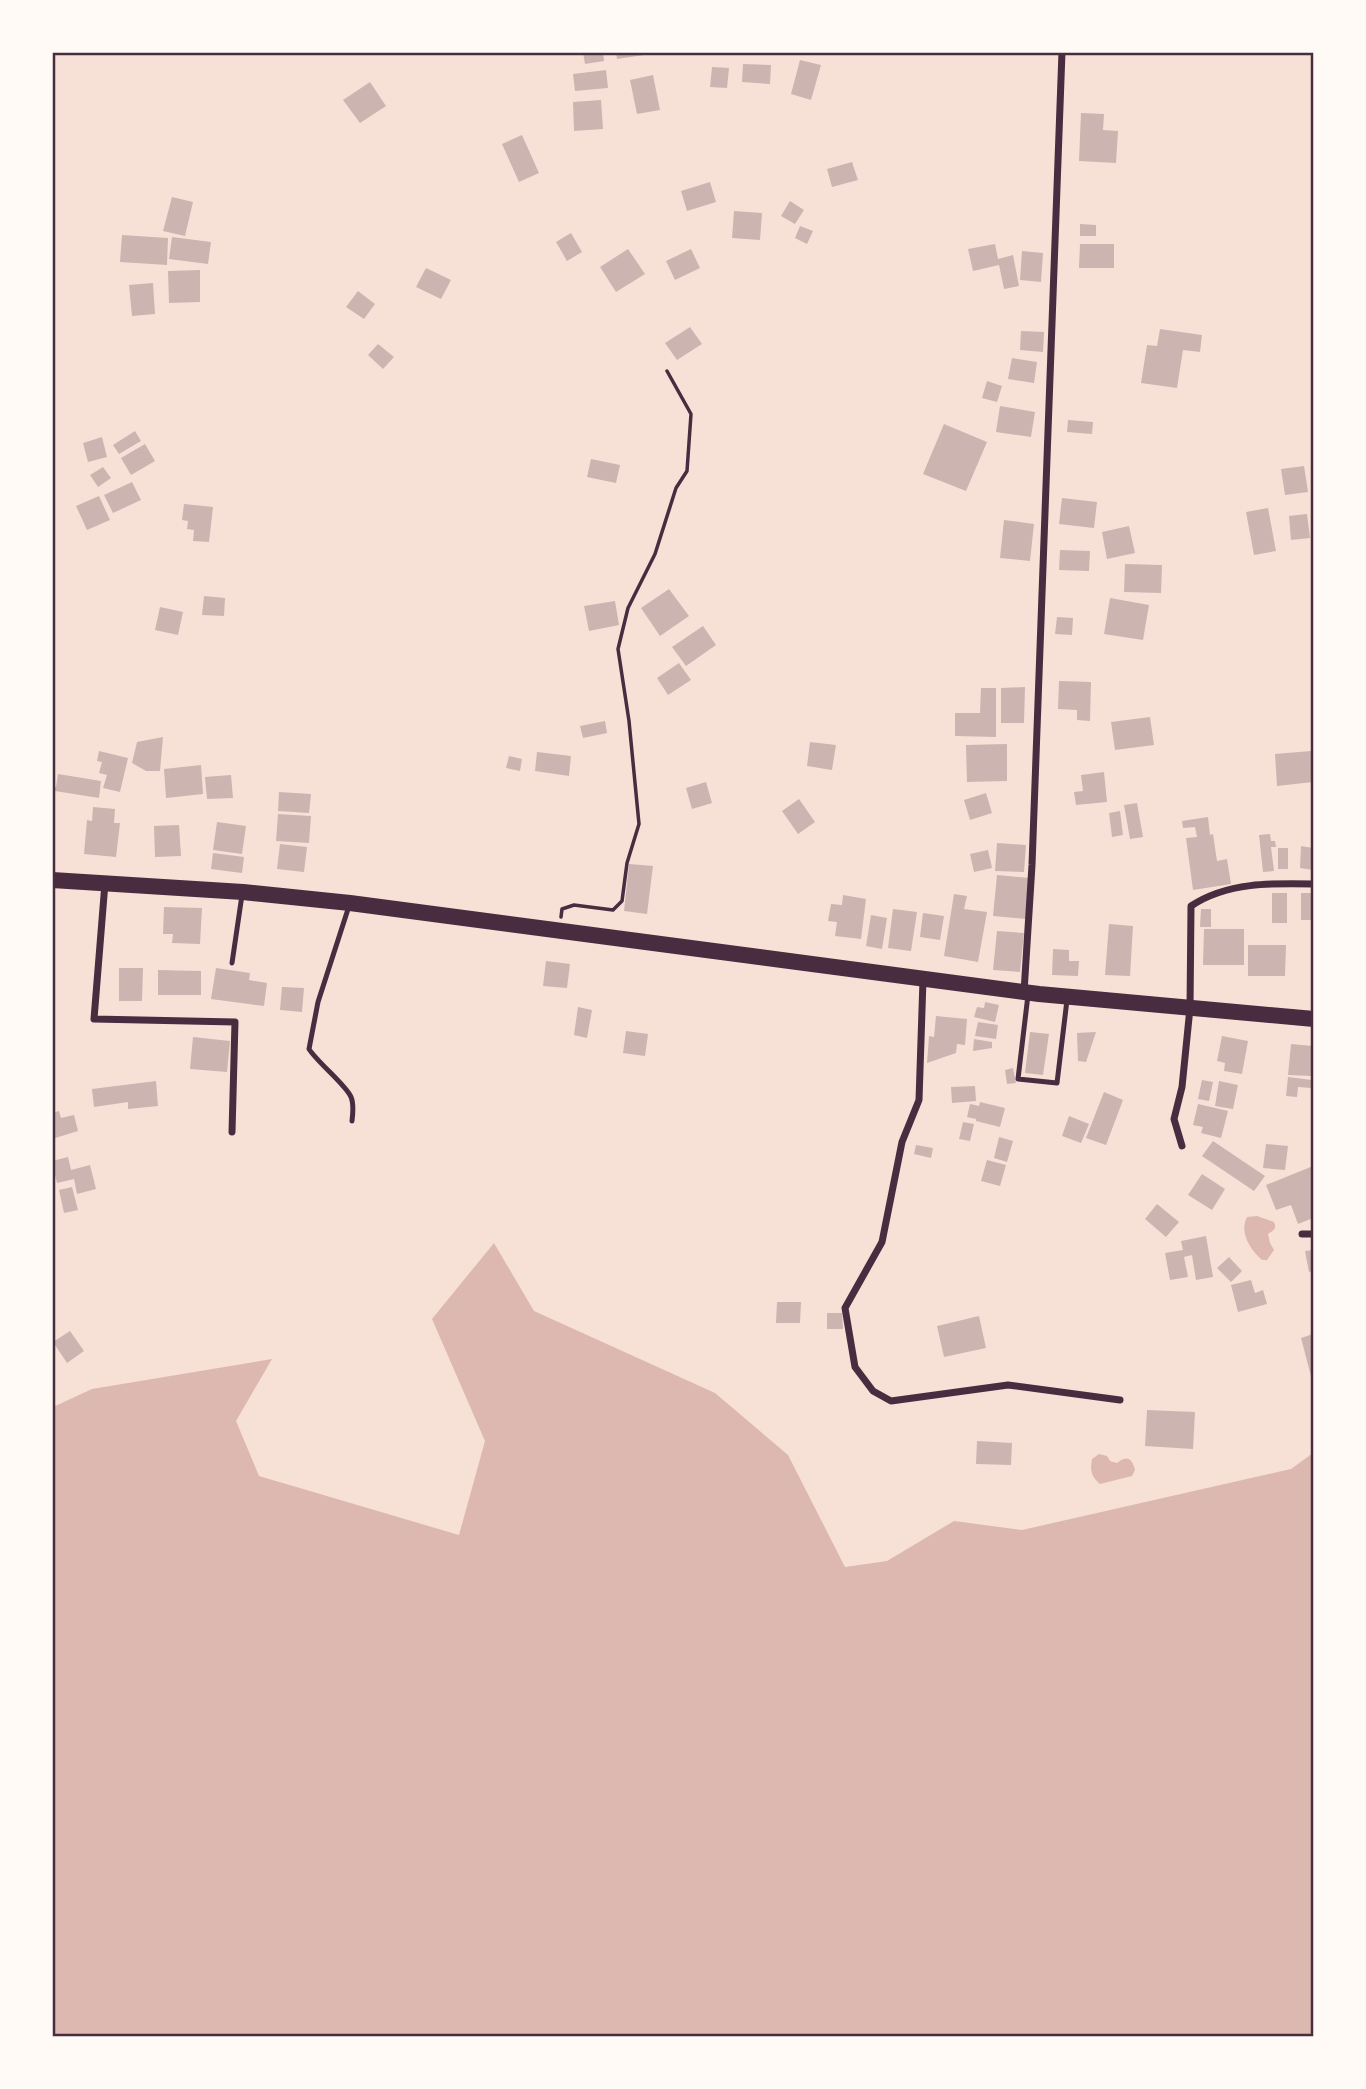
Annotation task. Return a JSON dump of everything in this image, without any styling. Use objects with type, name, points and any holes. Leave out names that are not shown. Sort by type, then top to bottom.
[{"type":"main road","points":[[52,880],[243,892],[350,903],[560,929],[923,980],[1067,997],[1314,1019]]},
{"type":"street","points":[[1026,992],[1062,52]]},
{"type":"street","points":[[105,883],[94,1019],[235,1022],[232,1132]]},
{"type":"street","points":[[1182,1146],[1174,1119],[1182,1087],[1190,1008],[1191,906],[1205,896],[1261,883],[1314,884]]},
{"type":"street","points":[[923,980],[919,1100],[902,1142],[882,1242],[845,1308],[855,1367],[873,1391],[891,1401],[1008,1385],[1120,1400]]},
{"type":"street","points":[[1303,1234],[1314,1234]]},
{"type":"lane","points":[[232,963],[243,892]]},
{"type":"lane","points":[[350,903],[318,1003],[309,1037],[309,1049],[351,1095],[352,1121]]},
{"type":"lane","points":[[1026,992],[1018,1079],[1057,1083],[1067,997]]},
{"type":"path","points":[[560,929],[562,909],[574,905],[613,910],[622,901],[626,863],[639,824],[629,721],[618,649],[628,608],[655,554],[676,488],[687,471],[691,414],[667,371]]},
{"type":"shaded area","points":[[1257,1216],[1275,1224],[1268,1234],[1274,1250],[1267,1260],[1258,1256],[1245,1235],[1247,1217]]},
{"type":"shaded area","points":[[494,1243],[534,1311],[715,1393],[788,1455],[845,1567],[887,1561],[954,1521],[1022,1530],[1291,1469],[1313,1453],[1313,2036],[53,2036],[53,1407],[92,1389],[272,1359],[236,1421],[259,1476],[459,1535],[485,1441],[432,1319]]},
{"type":"shaded area","points":[[1099,1454],[1117,1463],[1129,1459],[1135,1470],[1132,1476],[1100,1484],[1093,1476],[1091,1467],[1092,1459]]},
{"type":"building","points":[[583,52],[603,52],[604,61],[585,64]]},
{"type":"building","points":[[616,52],[651,52],[651,54],[617,59]]},
{"type":"building","points":[[800,60],[821,65],[811,100],[791,94]]},
{"type":"building","points":[[743,64],[771,65],[770,84],[742,82]]},
{"type":"building","points":[[712,67],[729,68],[727,88],[710,87]]},
{"type":"building","points":[[606,70],[608,88],[575,91],[573,74]]},
{"type":"building","points":[[653,75],[660,110],[637,114],[630,80]]},
{"type":"building","points":[[370,82],[386,106],[360,123],[343,100]]},
{"type":"building","points":[[601,100],[603,129],[574,131],[573,102]]},
{"type":"building","points":[[1081,113],[1104,114],[1103,130],[1118,131],[1116,163],[1079,161]]},
{"type":"building","points":[[522,135],[539,173],[519,182],[502,144]]},
{"type":"building","points":[[852,162],[858,180],[832,187],[827,169]]},
{"type":"building","points":[[710,182],[716,202],[687,211],[681,191]]},
{"type":"building","points":[[172,197],[193,202],[185,236],[163,231]]},
{"type":"building","points":[[790,201],[804,210],[795,224],[781,216]]},
{"type":"building","points":[[734,211],[762,213],[760,240],[732,238]]},
{"type":"building","points":[[1080,224],[1096,225],[1096,236],[1080,236]]},
{"type":"building","points":[[800,226],[813,231],[807,244],[795,238]]},
{"type":"building","points":[[571,233],[582,252],[567,261],[556,242]]},
{"type":"building","points":[[122,235],[168,238],[167,265],[120,262]]},
{"type":"building","points":[[172,237],[211,242],[208,264],[169,259]]},
{"type":"building","points":[[995,244],[998,259],[1013,255],[1019,286],[1004,289],[999,265],[973,271],[968,249]]},
{"type":"building","points":[[1080,244],[1114,244],[1114,268],[1079,268]]},
{"type":"building","points":[[628,249],[645,274],[616,292],[600,267]]},
{"type":"building","points":[[691,249],[700,268],[675,280],[666,261]]},
{"type":"building","points":[[1022,251],[1043,253],[1041,282],[1020,280]]},
{"type":"building","points":[[426,268],[451,280],[441,299],[416,287]]},
{"type":"building","points":[[200,270],[200,302],[169,303],[168,271]]},
{"type":"building","points":[[153,283],[155,314],[132,316],[129,285]]},
{"type":"building","points":[[358,291],[375,304],[364,319],[346,307]]},
{"type":"building","points":[[690,327],[702,344],[677,360],[665,343]]},
{"type":"building","points":[[1160,329],[1202,335],[1200,352],[1183,350],[1177,388],[1141,383],[1147,345],[1157,346]]},
{"type":"building","points":[[1021,331],[1044,332],[1043,352],[1020,350]]},
{"type":"building","points":[[378,344],[394,357],[383,369],[368,355]]},
{"type":"building","points":[[1012,358],[1037,362],[1034,383],[1008,379]]},
{"type":"building","points":[[987,381],[1002,386],[997,402],[982,398]]},
{"type":"building","points":[[1000,406],[1035,412],[1031,437],[996,432]]},
{"type":"building","points":[[1068,420],[1093,422],[1092,434],[1067,432]]},
{"type":"building","points":[[944,424],[987,442],[966,491],[923,474]]},
{"type":"building","points":[[135,431],[141,441],[119,454],[113,445]]},
{"type":"building","points":[[102,437],[107,457],[88,462],[83,443]]},
{"type":"building","points":[[145,444],[155,461],[131,475],[121,458]]},
{"type":"building","points":[[591,459],[620,465],[616,483],[587,477]]},
{"type":"building","points":[[1304,466],[1308,492],[1285,495],[1281,469]]},
{"type":"building","points":[[103,467],[111,478],[98,487],[90,475]]},
{"type":"building","points":[[132,482],[141,500],[113,513],[104,495]]},
{"type":"building","points":[[99,496],[110,520],[87,530],[76,506]]},
{"type":"building","points":[[1062,498],[1097,502],[1094,528],[1059,524]]},
{"type":"building","points":[[184,504],[213,507],[209,542],[193,541],[194,530],[187,529],[188,521],[182,520]]},
{"type":"building","points":[[1268,508],[1276,551],[1254,555],[1246,512]]},
{"type":"building","points":[[1307,514],[1310,538],[1291,540],[1289,516]]},
{"type":"building","points":[[1004,520],[1034,524],[1030,561],[1000,558]]},
{"type":"building","points":[[1129,526],[1135,553],[1107,559],[1102,532]]},
{"type":"building","points":[[1060,550],[1090,551],[1089,571],[1059,570]]},
{"type":"building","points":[[1125,564],[1162,565],[1161,593],[1124,592]]},
{"type":"building","points":[[669,589],[689,616],[660,636],[641,608]]},
{"type":"building","points":[[204,596],[225,598],[224,616],[202,615]]},
{"type":"building","points":[[1110,598],[1149,605],[1143,640],[1104,634]]},
{"type":"building","points":[[615,601],[619,625],[589,631],[584,606]]},
{"type":"building","points":[[160,607],[183,612],[178,635],[155,630]]},
{"type":"building","points":[[1057,617],[1073,618],[1072,635],[1055,634]]},
{"type":"building","points":[[703,626],[716,645],[686,666],[672,647]]},
{"type":"building","points":[[679,663],[691,680],[668,695],[657,678]]},
{"type":"building","points":[[1059,681],[1091,682],[1090,721],[1077,720],[1077,710],[1058,709]]},
{"type":"building","points":[[1025,687],[1024,723],[1001,723],[1001,688]]},
{"type":"building","points":[[981,688],[996,688],[996,737],[955,736],[955,713],[980,713]]},
{"type":"building","points":[[1150,717],[1154,745],[1115,750],[1111,722]]},
{"type":"building","points":[[605,721],[607,733],[583,738],[580,726]]},
{"type":"building","points":[[163,737],[160,771],[146,771],[132,763],[137,742]]},
{"type":"building","points":[[810,742],[836,745],[832,770],[807,766]]},
{"type":"building","points":[[1007,744],[1007,781],[967,782],[966,745]]},
{"type":"building","points":[[99,751],[128,758],[120,792],[103,788],[107,775],[99,773],[102,762],[97,761]]},
{"type":"building","points":[[1311,751],[1313,782],[1277,786],[1275,754]]},
{"type":"building","points":[[537,752],[571,756],[569,776],[535,771]]},
{"type":"building","points":[[509,756],[522,759],[520,771],[506,768]]},
{"type":"building","points":[[201,765],[203,794],[166,798],[164,769]]},
{"type":"building","points":[[1104,772],[1107,802],[1076,805],[1074,792],[1083,791],[1081,775]]},
{"type":"building","points":[[58,774],[101,781],[99,798],[55,791],[52,800],[52,786],[56,787]]},
{"type":"building","points":[[231,775],[233,798],[207,799],[205,777]]},
{"type":"building","points":[[706,782],[712,803],[692,809],[686,788]]},
{"type":"building","points":[[279,792],[311,794],[309,813],[278,811]]},
{"type":"building","points":[[986,793],[992,813],[970,820],[964,800]]},
{"type":"building","points":[[799,799],[815,822],[798,834],[782,811]]},
{"type":"building","points":[[1137,803],[1143,837],[1130,839],[1124,805]]},
{"type":"building","points":[[93,807],[115,809],[114,823],[120,823],[116,857],[84,854],[87,820],[92,821]]},
{"type":"building","points":[[1120,811],[1123,835],[1112,837],[1109,813]]},
{"type":"building","points":[[278,814],[311,816],[309,843],[276,841]]},
{"type":"building","points":[[1208,817],[1217,861],[1227,859],[1231,884],[1193,890],[1186,838],[1197,837],[1195,827],[1183,828],[1182,821]]},
{"type":"building","points":[[217,822],[246,826],[242,854],[213,850]]},
{"type":"building","points":[[179,825],[181,856],[155,857],[154,826]]},
{"type":"building","points":[[1270,834],[1276,847],[1271,847],[1274,871],[1263,872],[1259,835]]},
{"type":"building","points":[[997,843],[1026,845],[1024,872],[995,871]]},
{"type":"building","points":[[280,844],[307,847],[304,872],[277,869]]},
{"type":"building","points":[[1301,846],[1313,848],[1313,870],[1300,868]]},
{"type":"building","points":[[1278,848],[1288,848],[1288,869],[1278,869]]},
{"type":"building","points":[[988,850],[992,868],[974,872],[970,854]]},
{"type":"building","points":[[213,853],[244,857],[242,873],[211,869]]},
{"type":"building","points":[[629,864],[653,866],[647,914],[624,911]]},
{"type":"building","points":[[997,875],[1030,878],[1026,919],[993,916]]},
{"type":"building","points":[[1272,893],[1287,893],[1287,923],[1272,923]]},
{"type":"building","points":[[1301,893],[1313,893],[1313,920],[1301,920]]},
{"type":"building","points":[[954,894],[967,896],[964,909],[987,912],[978,962],[944,956]]},
{"type":"building","points":[[843,895],[866,899],[861,939],[835,936],[837,922],[828,921],[831,904],[842,905]]},
{"type":"building","points":[[164,907],[202,908],[200,944],[172,943],[173,934],[163,934]]},
{"type":"building","points":[[893,909],[917,912],[911,951],[888,948]]},
{"type":"building","points":[[1201,909],[1211,909],[1211,927],[1200,927]]},
{"type":"building","points":[[923,913],[944,916],[940,940],[920,937]]},
{"type":"building","points":[[871,915],[887,918],[882,949],[866,946]]},
{"type":"building","points":[[1109,924],[1133,926],[1130,976],[1105,975]]},
{"type":"building","points":[[1204,929],[1244,929],[1244,965],[1203,965]]},
{"type":"building","points":[[997,931],[1024,933],[1020,972],[993,970]]},
{"type":"building","points":[[1248,945],[1286,945],[1285,976],[1248,976]]},
{"type":"building","points":[[1053,949],[1069,950],[1069,961],[1079,961],[1078,976],[1052,975]]},
{"type":"building","points":[[546,961],[570,964],[567,988],[543,986]]},
{"type":"building","points":[[119,968],[143,968],[142,1001],[119,1001]]},
{"type":"building","points":[[216,968],[250,973],[249,980],[267,983],[264,1006],[211,999]]},
{"type":"building","points":[[158,970],[201,971],[201,995],[158,995]]},
{"type":"building","points":[[282,987],[304,988],[302,1012],[280,1010]]},
{"type":"building","points":[[985,1002],[999,1005],[995,1022],[974,1017],[977,1007],[984,1008]]},
{"type":"building","points":[[578,1007],[592,1010],[587,1038],[574,1035]]},
{"type":"building","points":[[936,1016],[967,1019],[965,1045],[957,1044],[956,1053],[927,1063],[929,1036],[934,1037]]},
{"type":"building","points":[[978,1022],[998,1025],[996,1039],[975,1036]]},
{"type":"building","points":[[626,1031],[648,1034],[645,1056],[623,1053]]},
{"type":"building","points":[[1030,1032],[1049,1034],[1043,1075],[1025,1073]]},
{"type":"building","points":[[1096,1032],[1086,1062],[1078,1061],[1077,1033]]},
{"type":"building","points":[[1222,1036],[1248,1041],[1242,1074],[1224,1071],[1225,1063],[1217,1061]]},
{"type":"building","points":[[193,1037],[230,1041],[227,1072],[190,1069]]},
{"type":"building","points":[[974,1039],[992,1042],[992,1048],[973,1051]]},
{"type":"building","points":[[1291,1044],[1313,1046],[1312,1076],[1288,1075]]},
{"type":"building","points":[[1013,1068],[1016,1083],[1007,1084],[1005,1070]]},
{"type":"building","points":[[1288,1077],[1312,1080],[1311,1088],[1298,1087],[1297,1097],[1286,1096]]},
{"type":"building","points":[[1202,1080],[1213,1082],[1209,1101],[1198,1099]]},
{"type":"building","points":[[156,1081],[158,1106],[128,1109],[128,1102],[94,1107],[92,1089]]},
{"type":"building","points":[[1219,1081],[1238,1085],[1233,1109],[1215,1106]]},
{"type":"building","points":[[975,1086],[976,1101],[952,1103],[951,1087]]},
{"type":"building","points":[[1104,1092],[1123,1100],[1106,1145],[1086,1138]]},
{"type":"building","points":[[980,1102],[1005,1108],[1000,1127],[967,1117],[970,1104],[979,1106]]},
{"type":"building","points":[[1198,1104],[1228,1111],[1221,1138],[1201,1133],[1203,1127],[1193,1125]]},
{"type":"building","points":[[59,1111],[61,1118],[74,1115],[78,1131],[52,1139],[52,1113]]},
{"type":"building","points":[[1069,1116],[1089,1124],[1081,1143],[1062,1136]]},
{"type":"building","points":[[963,1122],[974,1124],[970,1141],[959,1139]]},
{"type":"building","points":[[999,1137],[1013,1141],[1007,1162],[994,1158]]},
{"type":"building","points":[[1213,1141],[1265,1176],[1254,1191],[1202,1156]]},
{"type":"building","points":[[1266,1144],[1288,1146],[1285,1170],[1263,1168]]},
{"type":"building","points":[[916,1145],[933,1148],[931,1158],[914,1154]]},
{"type":"building","points":[[68,1157],[71,1170],[90,1165],[96,1189],[77,1194],[74,1179],[57,1183],[52,1161]]},
{"type":"building","points":[[987,1160],[1006,1165],[1000,1186],[981,1181]]},
{"type":"building","points":[[1313,1166],[1313,1218],[1298,1224],[1291,1205],[1276,1210],[1266,1185]]},
{"type":"building","points":[[1202,1174],[1225,1189],[1212,1210],[1188,1195]]},
{"type":"building","points":[[72,1187],[78,1210],[64,1213],[59,1190]]},
{"type":"building","points":[[1157,1204],[1179,1222],[1166,1237],[1145,1219]]},
{"type":"building","points":[[1206,1236],[1213,1277],[1196,1280],[1192,1255],[1184,1257],[1188,1277],[1170,1280],[1165,1253],[1183,1250],[1181,1241]]},
{"type":"building","points":[[1313,1250],[1313,1271],[1309,1272],[1305,1251]]},
{"type":"building","points":[[1229,1257],[1242,1271],[1231,1282],[1217,1268]]},
{"type":"building","points":[[1251,1280],[1255,1293],[1263,1290],[1267,1304],[1238,1312],[1231,1285]]},
{"type":"building","points":[[777,1302],[801,1302],[800,1323],[776,1323]]},
{"type":"building","points":[[827,1313],[842,1313],[843,1329],[827,1329]]},
{"type":"building","points":[[979,1316],[986,1348],[944,1357],[937,1326]]},
{"type":"building","points":[[70,1331],[84,1351],[67,1363],[53,1342]]},
{"type":"building","points":[[1313,1334],[1313,1376],[1311,1376],[1301,1338]]},
{"type":"building","points":[[1147,1410],[1195,1412],[1193,1449],[1145,1446]]},
{"type":"building","points":[[977,1441],[1012,1443],[1011,1465],[976,1464]]}]
